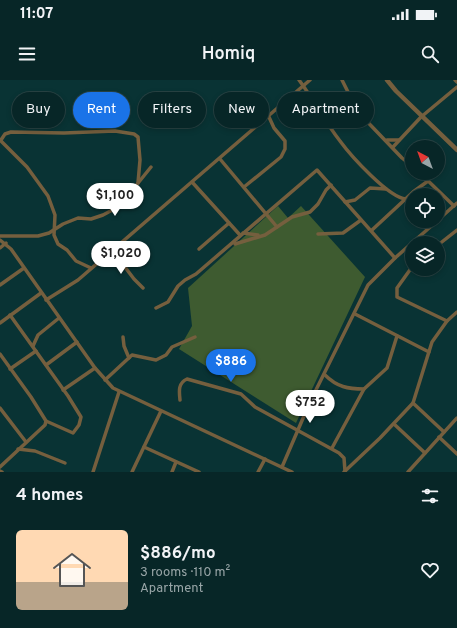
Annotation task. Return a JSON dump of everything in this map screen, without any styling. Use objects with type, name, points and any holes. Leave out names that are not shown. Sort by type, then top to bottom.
[{"type":"street","points":[[299,80],[339,140],[386,190],[400,198],[405,199]]},
{"type":"street","points":[[244,187],[281,157],[285,149],[285,141],[274,128],[269,117],[310,80]]},
{"type":"street","points":[[342,80],[358,112],[405,160]]},
{"type":"street","points":[[387,80],[396,91],[457,150]]},
{"type":"street","points":[[393,147],[421,116],[457,87]]},
{"type":"street","points":[[46,300],[64,290],[91,268],[256,128]]},
{"type":"street","points":[[91,268],[76,261],[68,250],[60,246],[55,239],[55,216],[48,196],[35,177],[1,140],[5,134],[10,132],[64,133],[116,131],[134,134],[138,138],[140,150],[138,183]]},
{"type":"street","points":[[386,140],[399,140]]},
{"type":"street","points":[[220,159],[267,213],[277,228]]},
{"type":"street","points":[[0,236],[38,236],[76,219],[91,218],[108,213],[118,205],[151,167]]},
{"type":"street","points":[[156,308],[168,302],[181,283],[196,274],[314,171],[319,171],[395,258]]},
{"type":"street","points":[[419,188],[428,181],[454,206]]},
{"type":"street","points":[[192,182],[228,223],[242,234],[261,236]]},
{"type":"street","points":[[235,244],[261,236],[290,219],[303,215],[315,207],[331,185]]},
{"type":"street","points":[[345,202],[355,200],[370,188],[386,190]]},
{"type":"street","points":[[372,230],[405,200]]},
{"type":"street","points":[[445,213],[457,203]]},
{"type":"street","points":[[318,234],[343,232],[362,220]]},
{"type":"street","points":[[199,249],[228,223]]},
{"type":"street","points":[[282,467],[310,402],[325,375],[368,285],[428,228]]},
{"type":"street","points":[[445,239],[457,230]]},
{"type":"street","points":[[0,240],[6,244],[24,268],[95,368],[105,380],[119,392],[292,472]]},
{"type":"street","points":[[0,248],[6,244]]},
{"type":"street","points":[[112,250],[134,279],[143,288]]},
{"type":"street","points":[[0,285],[24,268]]},
{"type":"street","points":[[406,276],[397,288],[397,297],[447,321]]},
{"type":"street","points":[[0,323],[41,293]]},
{"type":"street","points":[[344,471],[394,424],[413,403],[436,334],[457,312]]},
{"type":"street","points":[[355,314],[429,352]]},
{"type":"street","points":[[0,354],[2,360],[35,403],[46,421],[72,433],[77,430],[81,418],[33,346],[10,315]]},
{"type":"street","points":[[33,346],[38,335],[59,318]]},
{"type":"street","points":[[332,448],[364,389],[386,368],[397,336]]},
{"type":"street","points":[[105,380],[134,354],[156,360],[164,357],[174,345],[194,337]]},
{"type":"street","points":[[123,338],[124,346],[129,358]]},
{"type":"street","points":[[46,365],[77,342]]},
{"type":"street","points":[[10,369],[36,351]]},
{"type":"street","points":[[63,390],[95,368]]},
{"type":"street","points":[[325,375],[340,386],[352,389],[364,389]]},
{"type":"street","points":[[180,400],[181,383],[189,380],[241,394],[255,407],[269,413],[298,431],[340,453],[344,458],[344,471]]},
{"type":"street","points":[[93,472],[119,392]]},
{"type":"street","points":[[413,403],[444,432]]},
{"type":"street","points":[[0,408],[26,442]]},
{"type":"street","points":[[132,472],[161,411]]},
{"type":"street","points":[[408,472],[457,418]]},
{"type":"street","points":[[0,467],[45,426],[46,421]]},
{"type":"street","points":[[394,424],[425,453]]},
{"type":"street","points":[[439,437],[457,454]]},
{"type":"street","points":[[144,448],[199,472]]},
{"type":"street","points":[[18,449],[30,450],[65,463]]},
{"type":"street","points":[[258,472],[265,459]]},
{"type":"street","points":[[172,472],[176,462]]},
{"type":"green space","points":[[278,206],[288,218],[301,206],[365,277],[296,423],[179,349],[192,326],[188,288]]}]
